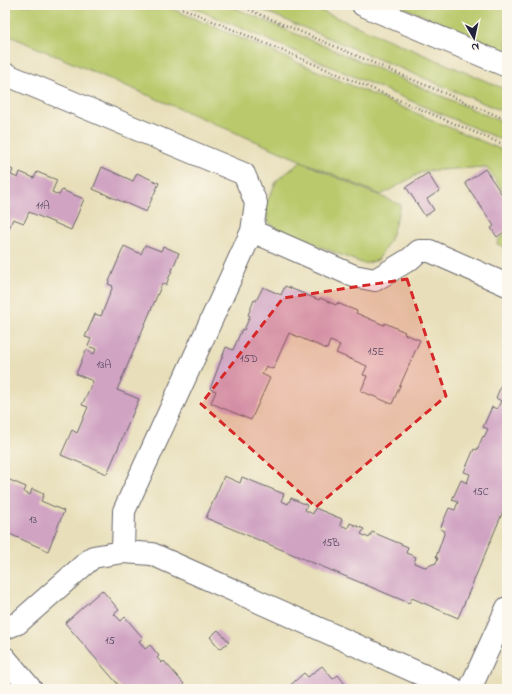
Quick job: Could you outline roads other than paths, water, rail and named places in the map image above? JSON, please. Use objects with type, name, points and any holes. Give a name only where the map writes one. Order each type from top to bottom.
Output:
[{"type":"street","points":[[363,5],[507,66]]},
{"type":"street","points":[[5,74],[244,174],[256,203],[252,231],[124,511],[124,552]]},
{"type":"street","points":[[252,231],[354,276],[375,280],[405,262],[419,251],[430,251],[507,285]]},
{"type":"street","points":[[5,628],[18,623],[93,556],[124,552],[152,554],[454,689]]},
{"type":"street","points":[[470,689],[507,608]]},
{"type":"street","points":[[5,658],[31,689]]}]
